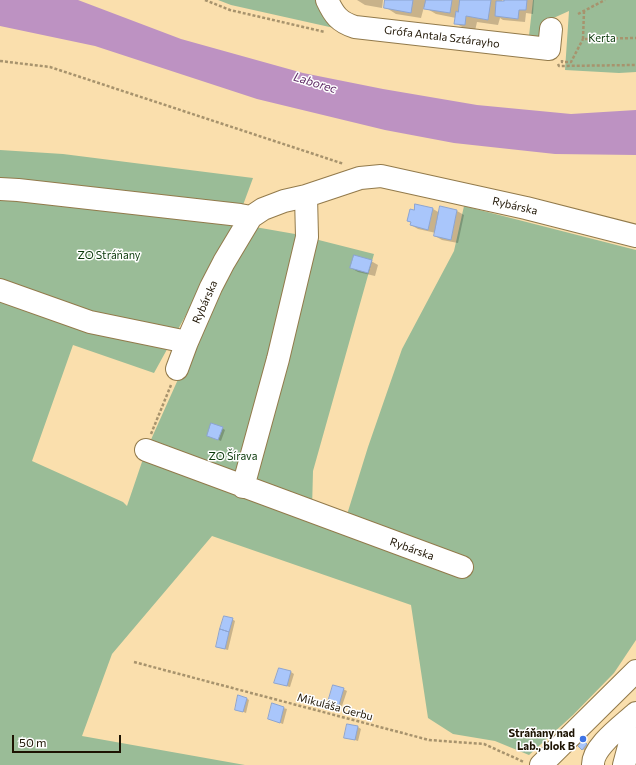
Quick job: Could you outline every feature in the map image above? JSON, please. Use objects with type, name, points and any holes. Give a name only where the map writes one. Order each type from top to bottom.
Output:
[{"type":"street","name":"Grófa Antala Sztárayho","points":[[327,0],[330,7],[340,20],[355,27],[550,39]]},
{"type":"street","name":"Rybárska","points":[[177,369],[187,342],[221,268],[251,218],[263,209],[360,178],[381,176],[526,208],[636,236]]},
{"type":"street","points":[[0,189],[224,213],[251,218]]},
{"type":"street","points":[[243,487],[278,358],[307,237],[306,196]]},
{"type":"street","points":[[0,290],[90,322],[187,342]]},
{"type":"street","name":"Rybárska","points":[[146,450],[462,567]]},
{"type":"street","points":[[535,764],[636,671]]},
{"type":"street","points":[[593,765],[594,756],[598,748],[636,713]]},
{"type":"street","points":[[624,765],[636,720]]},
{"type":"path","points":[[578,14],[605,0]]},
{"type":"path","points":[[550,39],[562,62],[572,62],[583,39],[584,11]]},
{"type":"path","points":[[583,39],[636,38]]},
{"type":"path","points":[[550,39],[559,66],[636,65]]},
{"type":"path","points":[[0,61],[50,68],[351,166]]},
{"type":"path","points":[[146,450],[145,448],[177,369]]},
{"type":"path","name":"Mikuláša Gerbu","points":[[134,662],[429,740],[484,744],[535,764]]},
{"type":"green space","points":[[218,0],[321,0],[334,28],[231,5]]},
{"type":"green space","name":"Kerta","points":[[533,0],[636,0],[636,72],[619,73],[565,70],[569,11],[549,20],[541,37],[529,36]]},
{"type":"green space","points":[[0,150],[63,154],[253,178],[236,224],[154,373],[73,345],[32,461],[123,502],[127,506],[145,453],[210,308],[255,227],[295,234],[374,254],[313,471],[312,509],[345,521],[368,447],[402,349],[454,251],[464,206],[636,250],[636,640],[614,673],[573,715],[529,755],[495,741],[453,734],[428,718],[411,605],[212,536],[112,654],[82,736],[245,765],[0,765]]},
{"type":"water","name":"Laborec","points":[[0,0],[78,0],[181,39],[303,73],[383,89],[477,105],[571,114],[636,110],[636,155],[555,154],[454,143],[385,130],[257,99],[95,46],[0,26]]},
{"type":"building","points":[[385,0],[413,0],[411,13],[384,8]]},
{"type":"building","points":[[426,0],[452,0],[450,13],[424,9]]},
{"type":"building","points":[[460,0],[491,0],[488,20],[466,16],[465,25],[454,24],[456,11],[458,12]]},
{"type":"building","points":[[527,0],[526,10],[519,10],[518,19],[495,16],[496,1]]},
{"type":"building","points":[[415,204],[433,208],[428,230],[410,225],[411,222],[407,221],[410,209],[414,210]]},
{"type":"building","points":[[440,206],[457,210],[451,240],[434,236]]},
{"type":"building","points":[[354,255],[372,260],[368,273],[350,268]]},
{"type":"building","points":[[211,423],[223,427],[218,440],[207,436]]},
{"type":"building","points":[[224,616],[233,618],[229,632],[220,629]]},
{"type":"building","points":[[220,629],[229,632],[225,649],[216,647]]},
{"type":"building","points":[[279,668],[291,671],[287,686],[274,683]]},
{"type":"building","points":[[333,685],[344,688],[339,705],[328,702]]},
{"type":"building","points":[[238,695],[247,698],[243,712],[235,710]]},
{"type":"building","points":[[272,703],[284,707],[280,723],[268,719]]},
{"type":"building","points":[[347,724],[358,726],[355,740],[344,738]]},
{"type":"building","points":[[583,740],[587,744],[582,750],[578,746]]},
{"type":"place","name":"Stráňany nad Lab., blok B","points":[[583,739]]},
{"type":"park label","name":"ZO Stráňany","points":[[109,255]]},
{"type":"park label","name":"ZO Šírava","points":[[233,456]]}]
